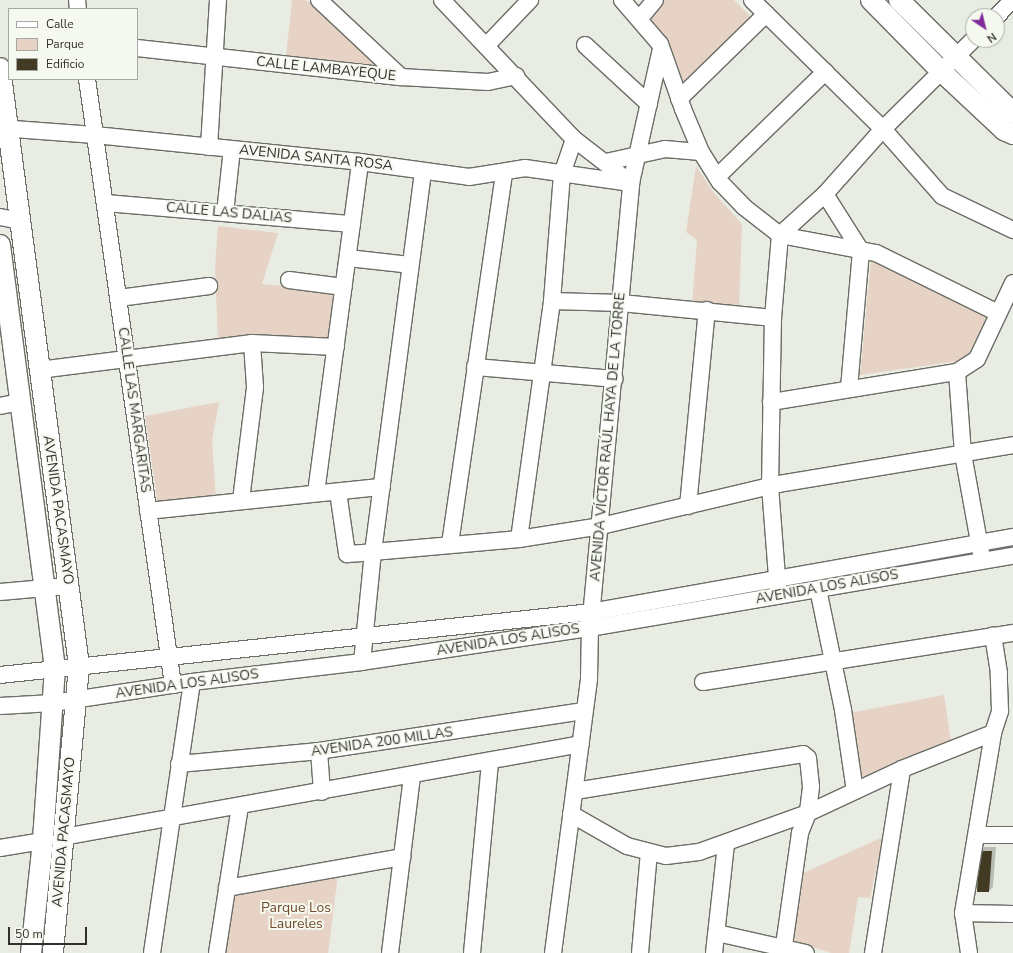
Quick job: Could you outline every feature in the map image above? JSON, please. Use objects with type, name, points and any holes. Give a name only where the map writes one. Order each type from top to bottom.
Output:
[{"type":"main road","points":[[871,0],[948,65],[1013,113]]},
{"type":"main road","points":[[899,0],[948,65],[1004,130],[1013,134]]},
{"type":"main road","name":"AVENIDA PACASMAYO","points":[[0,68],[4,128],[20,222],[79,666],[53,953]]},
{"type":"main road","name":"AVENIDA PACASMAYO","points":[[0,245],[6,333],[20,402],[55,668],[43,841],[31,953]]},
{"type":"street","points":[[209,147],[218,0]]},
{"type":"street","points":[[319,0],[401,77]]},
{"type":"street","points":[[442,0],[516,76],[574,139],[606,162],[631,183]]},
{"type":"street","points":[[486,46],[530,0]]},
{"type":"street","points":[[622,0],[655,35],[701,152],[717,177],[744,207],[780,235],[876,253],[998,313]]},
{"type":"street","points":[[640,18],[655,0]]},
{"type":"street","points":[[752,0],[883,129],[942,196],[1013,230]]},
{"type":"street","points":[[1004,8],[1012,0]]},
{"type":"street","points":[[679,99],[766,14]]},
{"type":"street","points":[[585,45],[649,104]]},
{"type":"street","name":"CALLE LAMBAYEQUE","points":[[138,48],[401,77],[488,82],[516,76]]},
{"type":"street","points":[[779,596],[770,487],[773,318],[780,235],[825,194],[883,129],[965,48]]},
{"type":"street","name":"AVENIDA VÍCTOR RAÚL HAYA DE LA TORRE","points":[[553,953],[589,678],[591,620],[601,526],[631,183],[661,49]]},
{"type":"street","points":[[717,177],[825,72]]},
{"type":"street","name":"CALLE LAS MARGARITAS","points":[[87,80],[174,685]]},
{"type":"street","name":"AVENIDA SANTA ROSA","points":[[4,128],[95,135],[360,162],[469,177],[504,173],[525,168],[631,183]]},
{"type":"street","points":[[519,539],[552,301],[562,174],[574,139]]},
{"type":"street","points":[[225,213],[232,149]]},
{"type":"street","points":[[606,162],[637,157],[665,149],[701,152]]},
{"type":"street","points":[[316,493],[360,162]]},
{"type":"street","points":[[362,662],[373,552],[423,171]]},
{"type":"street","points":[[450,544],[504,173]]},
{"type":"street","points":[[825,194],[861,251],[849,388]]},
{"type":"street","name":"CALLE LAS DALIAS","points":[[106,203],[352,224]]},
{"type":"street","points":[[0,217],[20,222]]},
{"type":"street","points":[[348,258],[410,266]]},
{"type":"street","points":[[1,267],[25,263]]},
{"type":"street","points":[[289,280],[344,287]]},
{"type":"street","points":[[771,402],[849,388],[957,372],[976,359],[1013,283]]},
{"type":"street","points":[[119,298],[209,286]]},
{"type":"street","points":[[552,301],[621,302],[773,318]]},
{"type":"street","points":[[688,506],[707,310]]},
{"type":"street","points":[[39,370],[252,343],[336,347]]},
{"type":"street","points":[[241,500],[254,387],[252,343]]},
{"type":"street","points":[[475,367],[614,379]]},
{"type":"street","points":[[957,372],[963,454],[982,561]]},
{"type":"street","points":[[0,406],[20,402]]},
{"type":"street","points":[[338,492],[348,554],[519,539],[601,526],[770,487],[1013,445]]},
{"type":"street","points":[[148,511],[241,500],[382,487]]},
{"type":"street","name":"AVENIDA LOS ALISOS","points":[[0,706],[53,703],[192,682],[362,662],[591,620],[777,579],[1013,537]]},
{"type":"street","name":"AVENIDA LOS ALISOS","points":[[0,675],[55,668],[170,658],[364,637],[591,620],[779,596],[1013,556]]},
{"type":"street","points":[[0,592],[45,590],[68,586]]},
{"type":"street","points":[[818,589],[834,659],[856,791]]},
{"type":"street","points":[[704,682],[834,659],[1013,633]]},
{"type":"street","points":[[969,953],[963,913],[993,733],[1000,711],[999,673],[993,635]]},
{"type":"street","points":[[152,953],[192,682]]},
{"type":"street","name":"AVENIDA 200 MILLAS","points":[[179,764],[319,751],[584,711]]},
{"type":"street","points":[[571,814],[627,846],[666,856],[699,852],[726,844],[808,812],[902,769],[993,733]]},
{"type":"street","points":[[63,838],[490,762],[581,744]]},
{"type":"street","points":[[319,751],[322,792]]},
{"type":"street","points":[[575,791],[803,754],[808,758],[811,787],[808,812],[800,833],[784,946]]},
{"type":"street","points":[[472,953],[490,762]]},
{"type":"street","points":[[874,953],[902,769]]},
{"type":"street","points":[[390,953],[412,776]]},
{"type":"street","points":[[217,953],[240,806]]},
{"type":"street","points":[[977,835],[1013,835]]},
{"type":"street","points":[[0,848],[43,841]]},
{"type":"street","points":[[714,953],[726,844]]},
{"type":"street","points":[[640,953],[649,852]]},
{"type":"street","points":[[227,888],[402,857]]},
{"type":"street","points":[[963,913],[1013,914]]},
{"type":"street","points":[[717,933],[784,946],[806,953]]},
{"type":"green space","points":[[292,0],[305,0],[316,6],[369,59],[384,70],[286,57]]},
{"type":"green space","points":[[665,0],[734,0],[753,19],[683,89],[667,40],[650,17]]},
{"type":"green space","points":[[696,166],[714,193],[742,224],[739,309],[692,305],[697,240],[686,232]]},
{"type":"green space","points":[[218,226],[278,233],[262,284],[340,291],[334,342],[218,341],[215,268]]},
{"type":"green space","points":[[871,260],[988,315],[975,349],[959,361],[860,375]]},
{"type":"green space","points":[[219,402],[212,441],[216,499],[158,506],[145,416]]},
{"type":"green space","points":[[944,695],[951,742],[860,783],[850,713]]},
{"type":"green space","points":[[883,837],[870,898],[858,897],[849,953],[831,953],[794,941],[801,874]]},
{"type":"green space","name":"Parque Los Laureles","points":[[338,874],[328,953],[221,953],[230,891]]},
{"type":"building","points":[[979,851],[992,851],[989,892],[977,892]]}]
